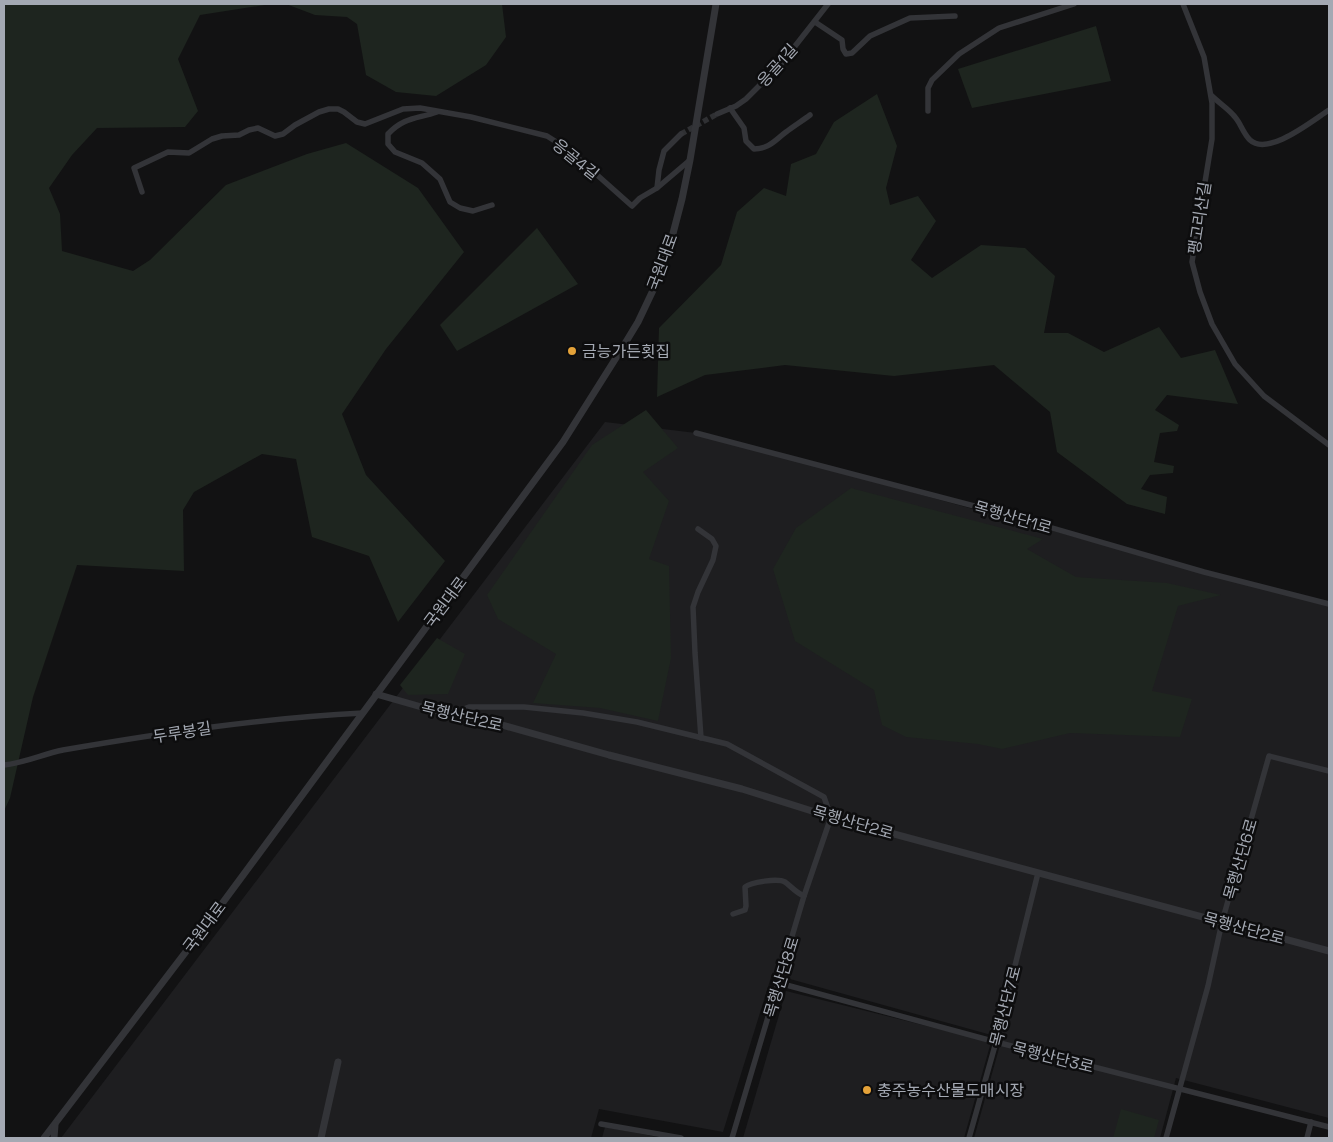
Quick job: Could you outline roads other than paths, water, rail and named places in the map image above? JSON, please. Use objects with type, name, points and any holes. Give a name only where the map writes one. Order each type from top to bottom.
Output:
[{"type":"street","name":"국원대로","points":[[44,1138],[210,920],[563,442],[638,322],[656,284],[672,241],[690,160],[716,4]]},
{"type":"street","name":"응골1길","points":[[717,114],[736,106],[746,99],[780,64],[828,4]]},
{"type":"street","points":[[928,111],[928,88],[932,80],[958,54],[999,28],[1074,4]]},
{"type":"street","name":"팽고리산길","points":[[1183,4],[1204,58],[1212,96],[1212,139],[1192,262],[1200,292],[1212,324],[1235,364],[1264,396],[1329,445]]},
{"type":"street","points":[[814,22],[842,40],[843,49],[846,54],[852,53],[870,36],[910,18],[955,16]]},
{"type":"street","points":[[1212,96],[1236,118],[1251,142],[1266,146],[1287,137],[1329,110]]},
{"type":"street","name":"응골4길","points":[[142,192],[134,168],[168,152],[189,153],[212,139],[222,136],[239,135],[258,128],[275,136],[283,134],[295,125],[319,112],[329,109],[344,112],[357,122],[365,124],[403,109],[420,108],[471,117],[547,136],[569,150],[632,206],[690,160]]},
{"type":"street","points":[[730,108],[744,128],[746,141],[754,149],[761,149],[770,145],[810,115]]},
{"type":"street","name":"응골4길","points":[[439,111],[424,117],[404,120],[388,134],[388,144],[395,152],[422,163],[440,179],[450,202],[455,205],[473,211],[492,205]]},
{"type":"street","points":[[657,188],[664,151],[682,134]]},
{"type":"street","name":"목행산단1로","points":[[696,432],[997,512],[1204,572],[1329,604]]},
{"type":"street","points":[[698,529],[712,540],[716,546],[713,560],[698,592],[693,608],[700,738]]},
{"type":"street","name":"목행산단2로","points":[[376,694],[451,714],[502,725],[608,755],[742,789],[831,817],[1329,952]]},
{"type":"street","points":[[451,714],[469,707],[524,708],[583,713],[637,722],[727,744],[824,797],[831,817]]},
{"type":"street","name":"두루봉길","points":[[4,765],[17,764],[60,751],[260,720],[363,712]]},
{"type":"street","name":"목행산단6로","points":[[1166,1138],[1208,986],[1222,922],[1269,756],[1329,771]]},
{"type":"street","name":"목행산단8로","points":[[732,1138],[804,896],[831,817]]},
{"type":"street","name":"목행산단7로","points":[[969,1138],[996,1042],[1038,873]]},
{"type":"street","points":[[733,914],[745,910],[745,887],[749,884],[780,880],[786,882],[795,892],[804,896]]},
{"type":"street","name":"목행산단3로","points":[[779,983],[996,1042],[1329,1127]]},
{"type":"street","points":[[321,1138],[338,1062]]},
{"type":"street","points":[[1307,1138],[1311,1122]]},
{"type":"street","points":[[54,1138],[55,1124]]},
{"type":"street","points":[[602,1124],[681,1138]]},
{"type":"tunnel","points":[[681,134],[717,114]]},
{"type":"place","name":"금능가든횟집","points":[[572,351]]},
{"type":"place","name":"충주농수산물도매시장","points":[[867,1090]]}]
